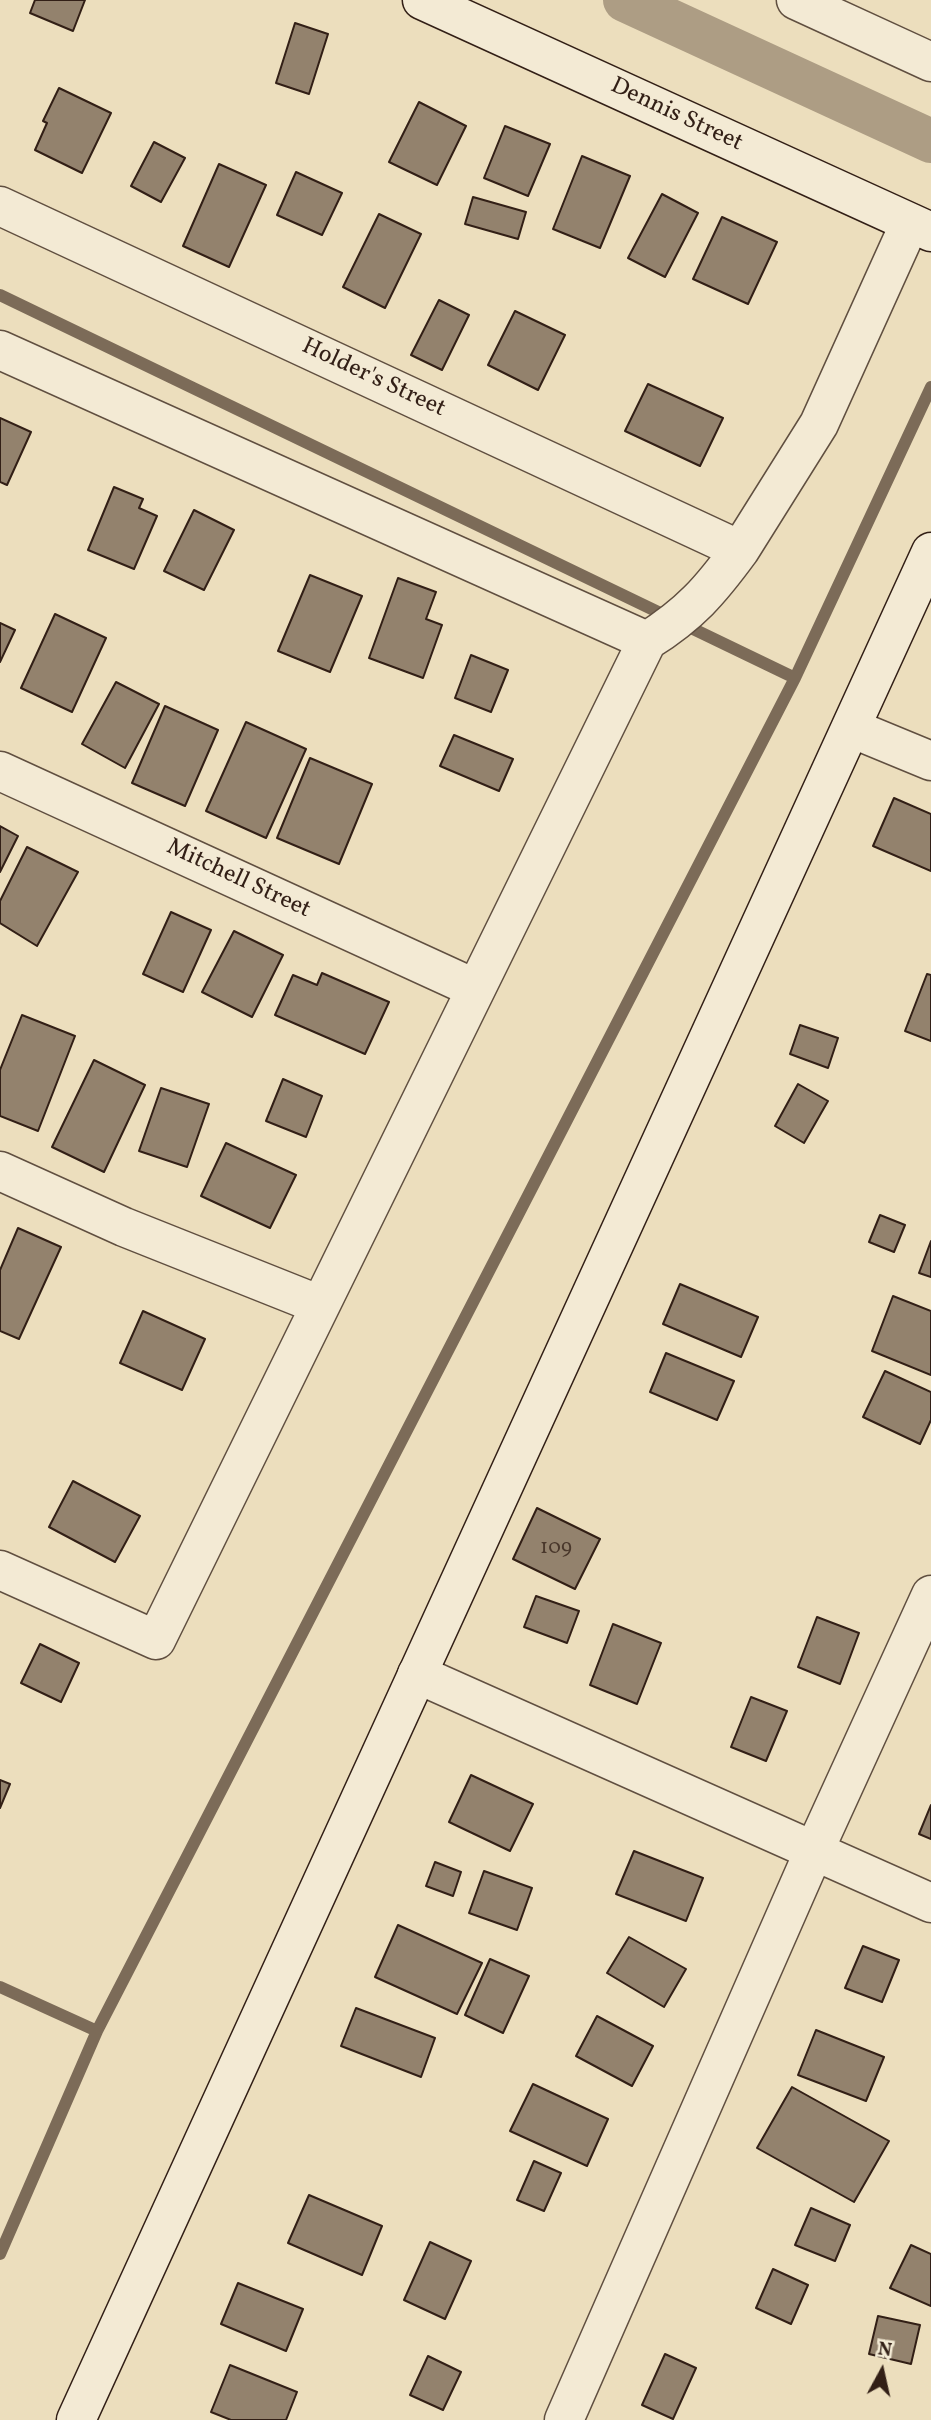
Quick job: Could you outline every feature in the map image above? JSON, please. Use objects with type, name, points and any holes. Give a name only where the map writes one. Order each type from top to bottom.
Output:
[{"type":"street","name":"Dennis Street","points":[[422,0],[920,228]]},
{"type":"street","points":[[796,0],[931,62]]},
{"type":"street","name":"Holder's Street","points":[[0,206],[743,548]]},
{"type":"street","points":[[0,1570],[156,1640],[647,641],[681,620],[709,592],[743,548],[819,424],[920,228]]},
{"type":"street","points":[[0,350],[647,641]]},
{"type":"street","points":[[76,2420],[931,552]]},
{"type":"street","points":[[850,728],[931,761]]},
{"type":"street","name":"Mitchell Street","points":[[0,771],[475,989]]},
{"type":"street","points":[[0,1171],[124,1227],[320,1305]]},
{"type":"street","points":[[564,2420],[814,1851],[931,1595]]},
{"type":"street","points":[[417,1674],[931,1903]]},
{"type":"building","points":[[35,0],[85,0],[73,31],[30,13]]},
{"type":"building","points":[[295,23],[328,34],[309,94],[276,83]]},
{"type":"building","points":[[59,88],[111,113],[82,173],[35,150],[47,123],[43,121]]},
{"type":"building","points":[[419,102],[466,126],[437,185],[389,162]]},
{"type":"building","points":[[505,126],[550,144],[528,196],[484,178]]},
{"type":"building","points":[[154,142],[185,158],[161,202],[131,186]]},
{"type":"building","points":[[582,156],[630,176],[600,248],[553,229]]},
{"type":"building","points":[[219,164],[266,185],[229,267],[183,246]]},
{"type":"building","points":[[296,172],[342,193],[322,235],[277,215]]},
{"type":"building","points":[[662,194],[698,213],[665,277],[628,258]]},
{"type":"building","points":[[473,197],[526,212],[518,239],[465,224]]},
{"type":"building","points":[[379,214],[421,234],[385,308],[343,287]]},
{"type":"building","points":[[722,217],[777,242],[748,304],[693,279]]},
{"type":"building","points":[[439,300],[469,315],[442,370],[411,355]]},
{"type":"building","points":[[515,311],[565,335],[538,390],[488,365]]},
{"type":"building","points":[[648,384],[723,418],[700,466],[625,431]]},
{"type":"building","points":[[0,418],[31,432],[7,485],[0,482]]},
{"type":"building","points":[[114,487],[143,499],[139,508],[157,516],[134,569],[88,550]]},
{"type":"building","points":[[194,510],[234,530],[204,590],[164,571]]},
{"type":"building","points":[[310,575],[362,596],[330,672],[278,651]]},
{"type":"building","points":[[398,578],[436,592],[426,619],[442,625],[423,678],[369,658]]},
{"type":"building","points":[[55,614],[106,638],[72,712],[21,688]]},
{"type":"building","points":[[0,623],[15,630],[0,662]]},
{"type":"building","points":[[471,655],[508,670],[491,712],[455,698]]},
{"type":"building","points":[[116,682],[159,704],[125,768],[82,744]]},
{"type":"building","points":[[165,706],[218,730],[185,806],[132,783]]},
{"type":"building","points":[[246,722],[306,749],[266,838],[206,811]]},
{"type":"building","points":[[454,735],[513,759],[499,791],[440,766]]},
{"type":"building","points":[[310,758],[372,784],[339,864],[277,838]]},
{"type":"building","points":[[894,798],[931,814],[931,871],[873,846]]},
{"type":"building","points":[[0,826],[18,836],[0,872]]},
{"type":"building","points":[[27,847],[78,872],[37,946],[0,923],[0,901]]},
{"type":"building","points":[[171,912],[211,930],[183,992],[143,974]]},
{"type":"building","points":[[234,931],[283,955],[252,1017],[202,992]]},
{"type":"building","points":[[322,973],[389,1002],[365,1054],[275,1015],[293,975],[317,985]]},
{"type":"building","points":[[927,974],[931,975],[931,1041],[905,1031]]},
{"type":"building","points":[[22,1015],[75,1036],[38,1131],[0,1116],[0,1070]]},
{"type":"building","points":[[800,1025],[838,1038],[828,1068],[790,1054]]},
{"type":"building","points":[[94,1060],[145,1085],[104,1172],[52,1147]]},
{"type":"building","points":[[283,1079],[322,1096],[306,1137],[266,1121]]},
{"type":"building","points":[[798,1084],[828,1101],[804,1143],[775,1126]]},
{"type":"building","points":[[161,1088],[209,1104],[187,1167],[139,1151]]},
{"type":"building","points":[[226,1143],[296,1175],[270,1228],[201,1196]]},
{"type":"building","points":[[880,1215],[905,1225],[894,1252],[869,1242]]},
{"type":"building","points":[[18,1228],[61,1247],[19,1339],[0,1331],[0,1270]]},
{"type":"building","points":[[931,1241],[931,1277],[919,1273]]},
{"type":"building","points":[[680,1284],[758,1317],[741,1357],[663,1324]]},
{"type":"building","points":[[893,1296],[931,1311],[931,1375],[872,1351]]},
{"type":"building","points":[[143,1311],[205,1339],[182,1390],[120,1363]]},
{"type":"building","points":[[666,1353],[734,1381],[717,1420],[650,1392]]},
{"type":"building","points":[[885,1371],[931,1392],[931,1420],[920,1444],[863,1417]]},
{"type":"building","points":[[73,1481],[140,1516],[115,1562],[49,1527]]},
{"type":"building","points":[[537,1508],[600,1539],[575,1589],[513,1559]]},
{"type":"building","points":[[536,1596],[579,1611],[567,1643],[524,1627]]},
{"type":"building","points":[[817,1617],[859,1633],[840,1684],[798,1667]]},
{"type":"building","points":[[613,1624],[661,1643],[637,1704],[590,1685]]},
{"type":"building","points":[[40,1644],[79,1663],[61,1702],[21,1683]]},
{"type":"building","points":[[751,1697],[787,1711],[766,1761],[731,1747]]},
{"type":"building","points":[[471,1775],[533,1804],[510,1851],[449,1822]]},
{"type":"building","points":[[0,1780],[10,1784],[0,1808]]},
{"type":"building","points":[[931,1805],[931,1839],[919,1834]]},
{"type":"building","points":[[634,1851],[703,1878],[686,1921],[616,1894]]},
{"type":"building","points":[[435,1862],[461,1872],[453,1896],[426,1886]]},
{"type":"building","points":[[484,1871],[532,1888],[517,1930],[469,1913]]},
{"type":"building","points":[[398,1925],[482,1963],[457,2014],[375,1977]]},
{"type":"building","points":[[629,1937],[686,1969],[664,2007],[607,1973]]},
{"type":"building","points":[[863,1946],[899,1960],[882,2002],[845,1988]]},
{"type":"building","points":[[490,1959],[529,1976],[503,2033],[465,2015]]},
{"type":"building","points":[[356,2008],[435,2038],[421,2077],[341,2046]]},
{"type":"building","points":[[597,2016],[653,2046],[632,2086],[576,2056]]},
{"type":"building","points":[[816,2030],[884,2057],[866,2101],[798,2075]]},
{"type":"building","points":[[533,2084],[608,2119],[587,2166],[510,2131]]},
{"type":"building","points":[[792,2087],[889,2141],[854,2202],[757,2148]]},
{"type":"building","points":[[534,2161],[561,2173],[544,2211],[517,2200]]},
{"type":"building","points":[[309,2195],[382,2226],[362,2275],[288,2243]]},
{"type":"building","points":[[811,2208],[850,2225],[835,2261],[795,2245]]},
{"type":"building","points":[[430,2242],[471,2261],[445,2319],[404,2300]]},
{"type":"building","points":[[911,2245],[931,2254],[931,2306],[890,2288]]},
{"type":"building","points":[[773,2269],[808,2285],[791,2324],[756,2308]]},
{"type":"building","points":[[238,2283],[303,2309],[286,2351],[221,2324]]},
{"type":"building","points":[[878,2316],[920,2325],[911,2364],[869,2354]]},
{"type":"building","points":[[665,2354],[696,2368],[673,2419],[642,2405]]},
{"type":"building","points":[[428,2356],[461,2372],[443,2410],[410,2395]]},
{"type":"building","points":[[230,2365],[297,2392],[286,2420],[231,2420],[211,2412]]},
{"type":"waterway","points":[[625,0],[931,141]]},
{"type":"waterway","points":[[0,295],[795,678]]},
{"type":"waterway","points":[[0,2254],[97,2031],[795,678],[931,387]]},
{"type":"waterway","points":[[0,1987],[97,2031]]}]
